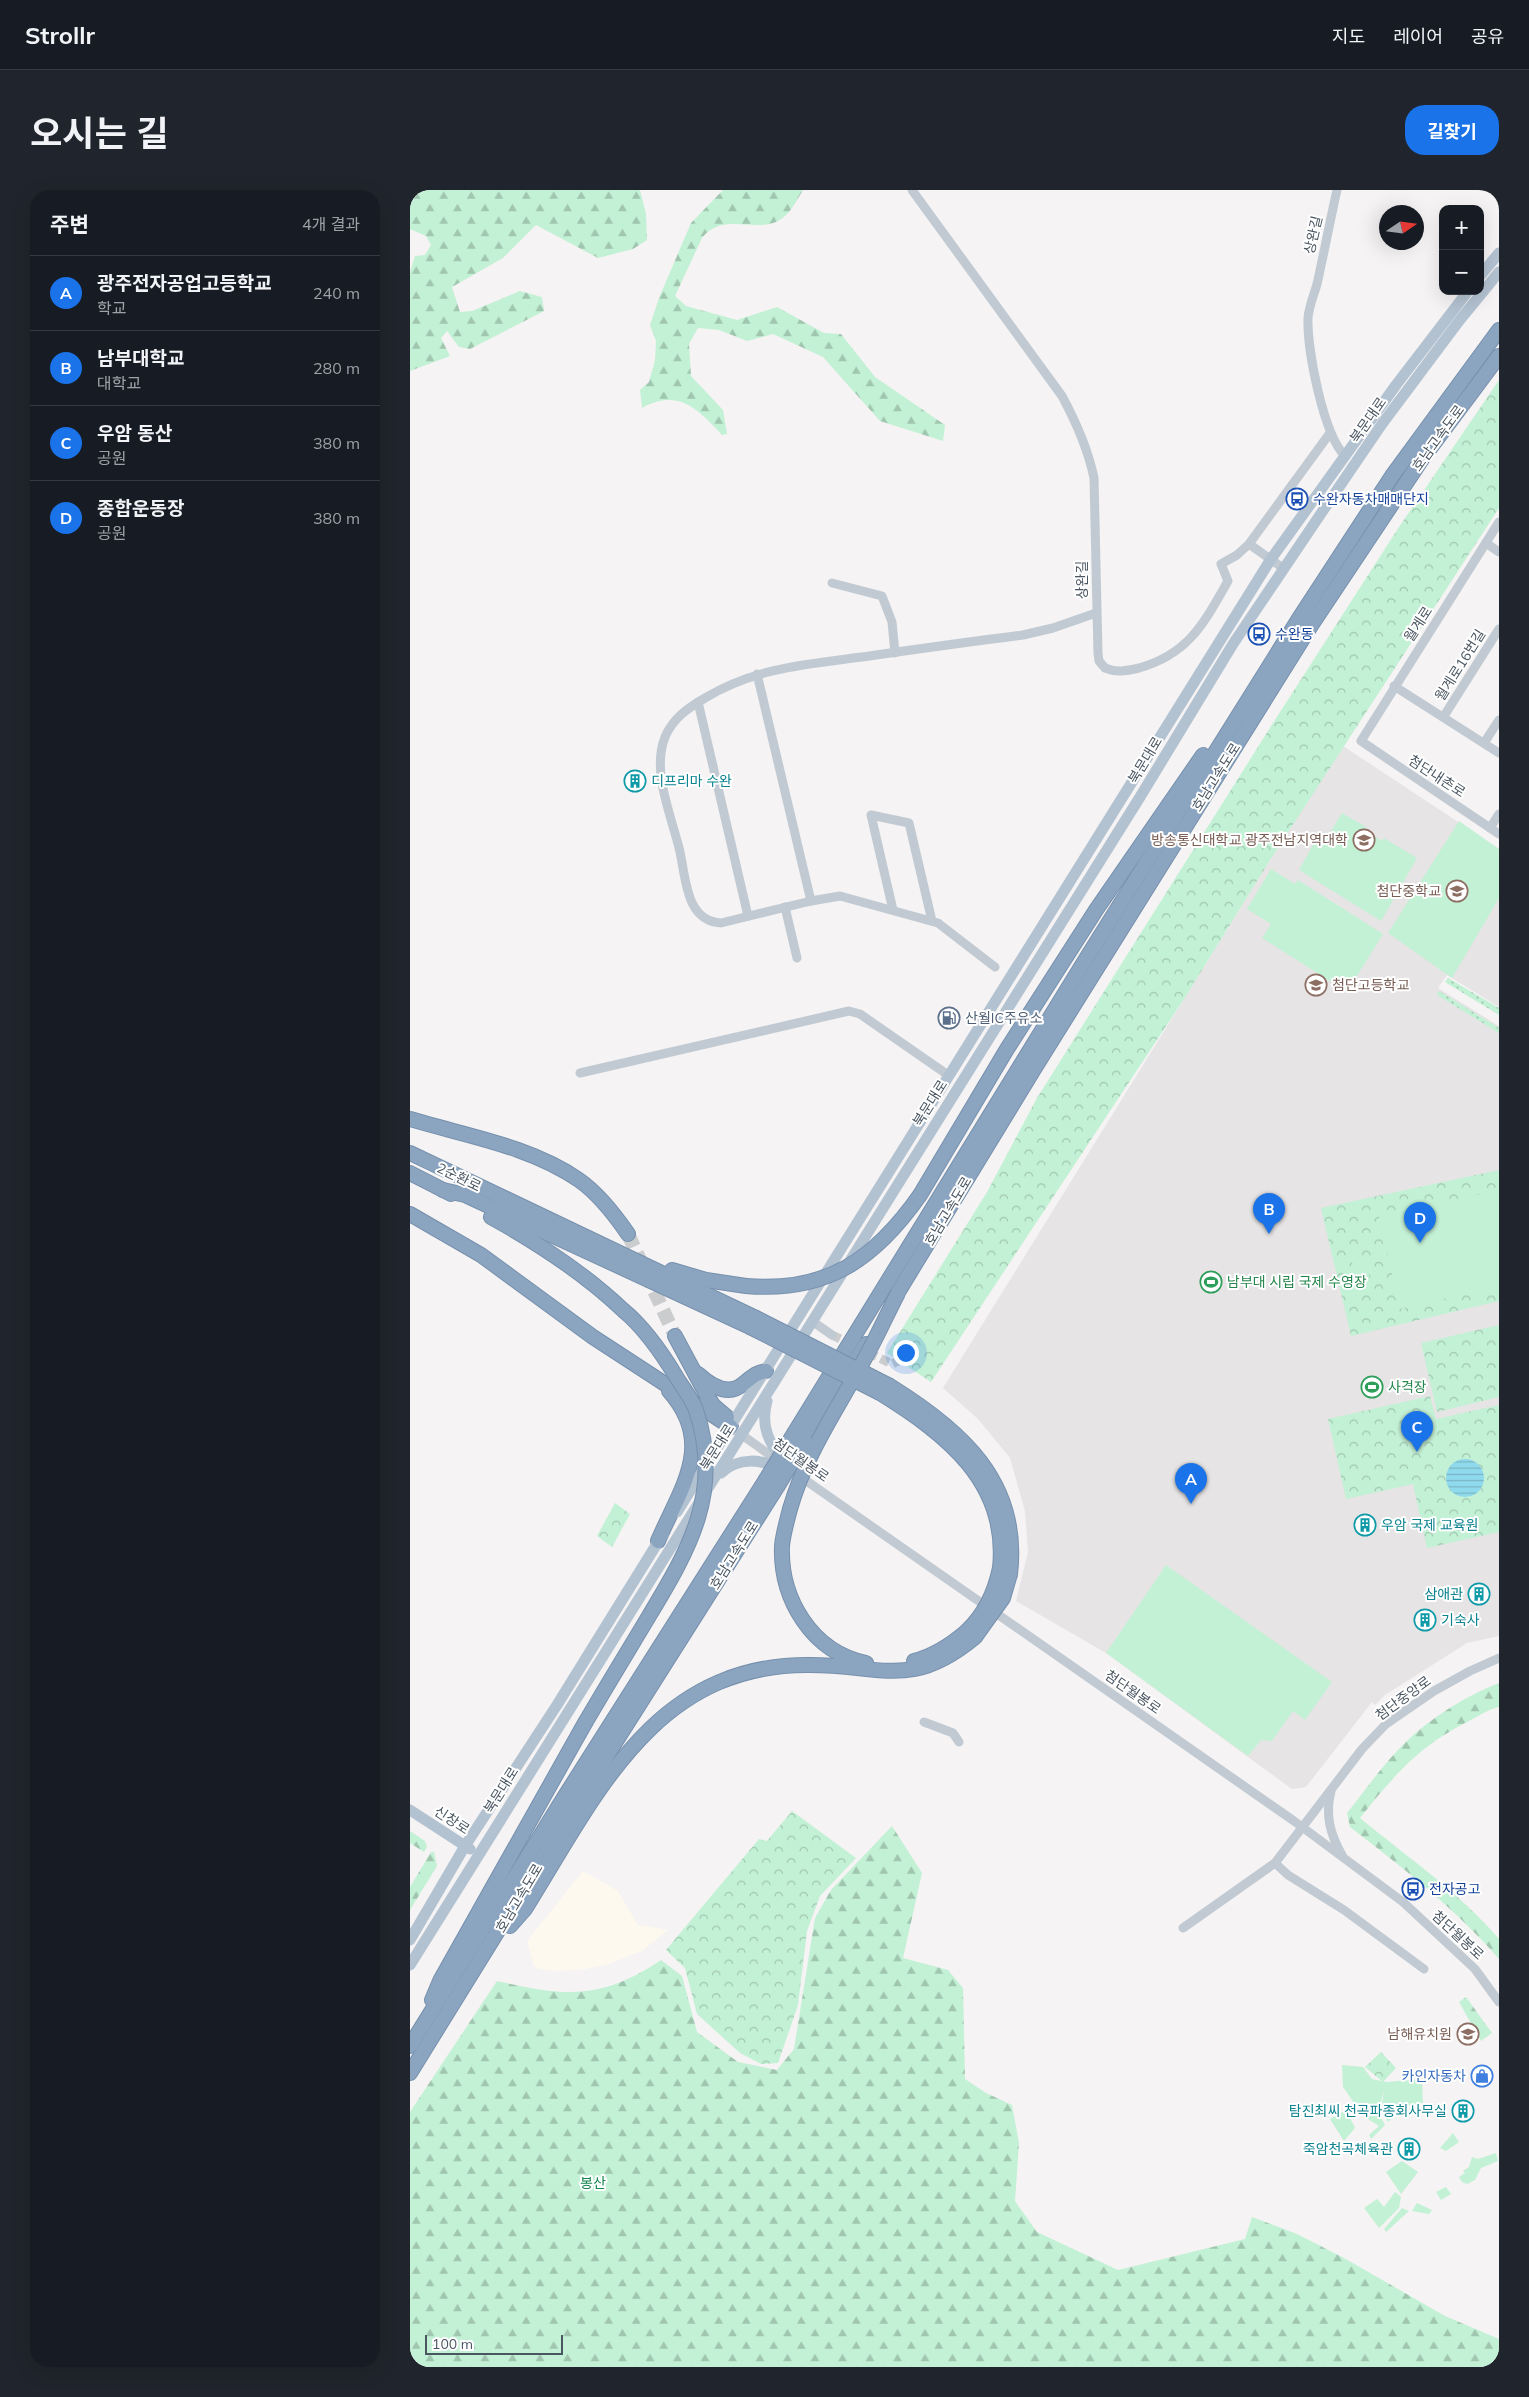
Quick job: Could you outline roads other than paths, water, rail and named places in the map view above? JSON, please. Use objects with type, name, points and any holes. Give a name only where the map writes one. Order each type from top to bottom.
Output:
[{"type":"highway","name":"호남고속도로","points":[[410,2073],[485,1954],[771,1484],[1091,951],[1300,617],[1392,476],[1499,330]]},
{"type":"highway","name":"호남고속도로","points":[[800,1436],[898,1293],[1029,1077],[1312,624],[1422,459],[1499,356]]},
{"type":"highway","points":[[508,1200],[686,1275],[746,1286],[783,1287],[817,1280],[837,1272],[875,1249],[896,1227],[920,1195],[1006,1049],[1096,910],[1201,758],[1258,670],[1300,617]]},
{"type":"highway","points":[[410,1119],[523,1152],[562,1170],[581,1181],[628,1234]]},
{"type":"highway","name":"2순환로","points":[[410,1153],[508,1200]]},
{"type":"highway","name":"2순환로","points":[[410,1173],[443,1190]]},
{"type":"highway","points":[[443,1190],[466,1195],[752,1322]]},
{"type":"highway","points":[[413,2042],[440,1981],[584,1722],[675,1574],[691,1542],[702,1508],[704,1445],[695,1408],[660,1351],[634,1320],[590,1281],[542,1247],[443,1190]]},
{"type":"highway","points":[[485,1954],[525,1909],[624,1756],[653,1724],[678,1704],[732,1677],[782,1666],[823,1665],[884,1672],[922,1668],[955,1653],[971,1634],[990,1600],[998,1579],[1001,1559],[1000,1537],[994,1510],[976,1472],[943,1436],[915,1415],[873,1389],[752,1322],[508,1200]]},
{"type":"highway","points":[[410,1214],[481,1255],[593,1337],[736,1431]]},
{"type":"highway","points":[[898,1293],[866,1357],[814,1446],[799,1479],[782,1545],[785,1585],[802,1620],[815,1636],[830,1648],[847,1657],[863,1662],[879,1665],[905,1664],[971,1634]]},
{"type":"highway","points":[[675,1336],[713,1405],[727,1416],[736,1431]]},
{"type":"highway","points":[[693,1369],[708,1383],[731,1390],[742,1386],[754,1373],[766,1371]]},
{"type":"highway","points":[[651,1376],[670,1392],[678,1403],[691,1428],[694,1442],[689,1473],[658,1542]]},
{"type":"highway","name":"호남고속도로","points":[[413,2042],[591,1755],[771,1484]]},
{"type":"main road","points":[[1484,271],[1499,253]]},
{"type":"main road","name":"북문대로","points":[[410,1940],[465,1846],[557,1704],[658,1542],[736,1431],[773,1384],[1140,797],[1232,644],[1382,424],[1459,321],[1499,272]]},
{"type":"main road","name":"북문대로","points":[[410,1965],[710,1486],[766,1371],[948,1075],[1271,559],[1396,385],[1465,295]]},
{"type":"main road","points":[[773,1384],[764,1414],[765,1430],[773,1447],[794,1472]]},
{"type":"main road","points":[[710,1486],[726,1469],[745,1460],[765,1462],[794,1472]]},
{"type":"main road","name":"신창로","points":[[410,1810],[478,1854]]},
{"type":"street","name":"상완길","points":[[912,190],[1062,396],[1078,426],[1091,461],[1096,501],[1098,653],[1100,661],[1105,668],[1124,672],[1146,666],[1174,654],[1195,634],[1228,582],[1221,564],[1237,555],[1249,544],[1330,433]]},
{"type":"street","name":"상완길","points":[[1337,190],[1308,318],[1317,380],[1330,433],[1338,449],[1345,456]]},
{"type":"street","name":"월계로","points":[[1361,741],[1499,522]]},
{"type":"street","points":[[1486,543],[1499,552]]},
{"type":"street","points":[[1249,544],[1284,568]]},
{"type":"street","points":[[832,583],[882,596],[892,622],[895,652]]},
{"type":"street","points":[[995,966],[932,921],[840,896],[785,907],[721,924],[710,923],[693,908],[663,783],[661,765],[665,738],[671,724],[680,714],[732,684],[757,674],[811,663],[1023,635],[1053,628],[1096,613]]},
{"type":"street","name":"월계로16번길","points":[[1444,716],[1499,629]]},
{"type":"street","points":[[757,674],[811,901]]},
{"type":"street","points":[[1394,686],[1444,716],[1499,753]]},
{"type":"street","points":[[698,702],[748,916]]},
{"type":"street","points":[[1484,743],[1499,720]]},
{"type":"street","name":"첨단내촌로","points":[[1361,741],[1499,834]]},
{"type":"street","points":[[1490,828],[1499,814]]},
{"type":"street","points":[[893,910],[871,815],[909,823],[932,921]]},
{"type":"street","points":[[785,907],[797,958]]},
{"type":"street","name":"북문대로","points":[[580,1073],[849,1011],[860,1014],[948,1075]]},
{"type":"street","points":[[812,1321],[832,1335]]},
{"type":"street","name":"첨단월봉로","points":[[736,1431],[1301,1827],[1403,1902],[1475,1969],[1499,2002]]},
{"type":"street","name":"첨단중앙로","points":[[1183,1928],[1275,1863],[1362,1749],[1386,1724],[1434,1691],[1470,1671],[1499,1658]]},
{"type":"street","points":[[924,1722],[953,1733],[959,1742]]},
{"type":"street","points":[[1332,1788],[1328,1802],[1328,1821],[1337,1846],[1345,1859]]},
{"type":"street","points":[[1275,1863],[1288,1875],[1344,1910],[1424,1969]]},
{"type":"water","points":[[1465,1459],[1472,1460],[1478,1465],[1483,1471],[1483,1485],[1478,1491],[1472,1496],[1465,1497],[1458,1496],[1452,1491],[1447,1485],[1446,1478],[1447,1471],[1452,1465],[1458,1460]]},
{"type":"tunnel","points":[[628,1234],[675,1336]]},
{"type":"tunnel","points":[[832,1335],[892,1364],[911,1355]]},
{"type":"place","name":"수완자동차매매단지","points":[[1297,499]]},
{"type":"place","name":"수완동","points":[[1259,634]]},
{"type":"place","name":"디프리마 수완","points":[[635,781]]},
{"type":"place","name":"방송통신대학교 광주전남지역대학","points":[[1364,840]]},
{"type":"place","name":"첨단중학교","points":[[1457,891]]},
{"type":"place","name":"첨단고등학교","points":[[1316,985]]},
{"type":"place","name":"산월IC주유소","points":[[949,1018]]},
{"type":"place","name":"남부대학교","points":[[1269,1234]]},
{"type":"place","name":"종합운동장","points":[[1420,1243]]},
{"type":"place","name":"남부대 시립 국제 수영장","points":[[1211,1282]]},
{"type":"place","name":"사격장","points":[[1372,1387]]},
{"type":"place","name":"우암 동산","points":[[1417,1452]]},
{"type":"place","name":"광주전자공업고등학교","points":[[1191,1504]]},
{"type":"place","name":"우암 국제 교육원","points":[[1365,1525]]},
{"type":"place","name":"삼애관","points":[[1479,1594]]},
{"type":"place","name":"기숙사","points":[[1425,1620]]},
{"type":"place","name":"전자공고","points":[[1413,1889]]},
{"type":"place","name":"남해유치원","points":[[1468,2034]]},
{"type":"place","name":"카인자동차","points":[[1482,2076]]},
{"type":"place","name":"탐진최씨 천곡파종회사무실","points":[[1463,2111]]},
{"type":"place","name":"죽암천곡체육관","points":[[1409,2149]]},
{"type":"park label","name":"봉산","points":[[593,2183]]}]
